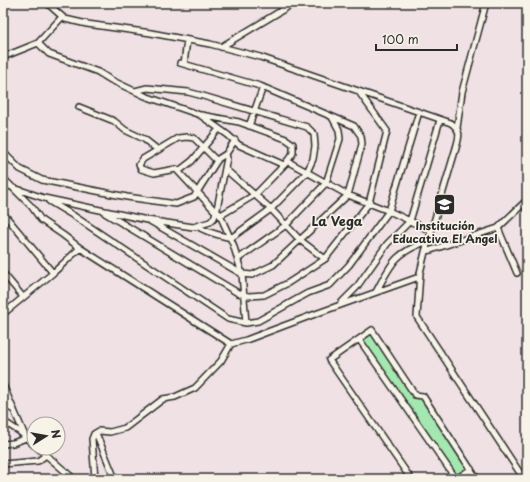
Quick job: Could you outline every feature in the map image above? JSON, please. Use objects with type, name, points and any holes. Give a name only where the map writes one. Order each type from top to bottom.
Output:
[{"type":"street","points":[[47,3],[65,19],[187,40],[260,57],[451,123],[457,128]]},
{"type":"street","points":[[221,47],[294,3]]},
{"type":"street","points":[[486,3],[462,92],[457,128],[459,135],[456,148],[428,241],[419,277],[417,317],[524,479]]},
{"type":"street","points":[[3,57],[38,43],[62,17]]},
{"type":"street","points":[[147,220],[242,274],[252,275],[273,266],[348,195],[362,144],[360,136],[354,126],[263,87],[182,63],[187,40]]},
{"type":"street","points":[[38,43],[49,54],[98,72],[111,80],[172,106],[186,109],[200,115],[238,122],[286,139],[293,144],[293,152],[286,163],[254,195],[218,212]]},
{"type":"street","points":[[248,126],[263,87]]},
{"type":"street","points":[[135,91],[148,88],[188,92],[307,127],[314,134],[316,146],[307,172],[271,209],[231,238],[214,234],[197,226]]},
{"type":"street","points":[[101,210],[238,293],[248,296],[264,295],[288,283],[325,259],[369,203],[387,131],[359,92]]},
{"type":"street","points":[[79,106],[114,122],[125,130],[144,139],[158,150]]},
{"type":"street","points":[[44,198],[74,216],[228,319],[246,323],[258,321],[308,293],[330,285],[349,265],[389,212],[419,112]]},
{"type":"street","points":[[200,115],[235,140],[239,145],[307,172],[348,195],[431,231]]},
{"type":"street","points":[[238,259],[286,225],[326,183],[340,139],[339,130],[332,117]]},
{"type":"street","points":[[339,305],[356,288],[387,244],[410,222],[440,120]]},
{"type":"street","points":[[179,171],[192,161],[219,129]]},
{"type":"street","points":[[217,161],[194,138],[186,137],[178,138],[158,150],[139,165],[141,169],[150,173],[176,169],[218,212],[231,238],[242,274],[246,323]]},
{"type":"street","points":[[3,152],[20,169],[42,180],[72,187],[176,204],[194,197],[217,161],[226,154],[235,140]]},
{"type":"street","points":[[11,187],[44,198],[147,220],[193,227],[210,222],[218,212],[227,158],[226,154]]},
{"type":"street","points":[[225,169],[271,209],[300,240],[325,259]]},
{"type":"street","points":[[3,178],[32,207],[41,220],[80,248],[231,344]]},
{"type":"street","points":[[425,252],[498,228],[527,200]]},
{"type":"street","points":[[3,213],[53,273]]},
{"type":"street","points":[[498,228],[516,274]]},
{"type":"street","points":[[376,292],[390,266],[400,254],[428,241]]},
{"type":"street","points":[[4,310],[53,273],[80,248]]},
{"type":"street","points":[[3,273],[23,297]]},
{"type":"street","points":[[95,479],[92,439],[94,434],[99,431],[110,432],[125,428],[163,399],[175,397],[195,388],[221,360],[231,344],[246,340],[419,277]]},
{"type":"street","points":[[411,479],[329,360],[372,330],[416,395],[423,396],[477,479]]},
{"type":"street","points":[[359,339],[456,479],[471,469]]},
{"type":"street","points":[[3,385],[26,438]]},
{"type":"street","points":[[3,404],[14,410]]},
{"type":"street","points":[[3,421],[26,438]]},
{"type":"street","points":[[96,433],[115,479]]},
{"type":"street","points":[[3,444],[13,443],[26,438]]},
{"type":"street","points":[[3,464],[38,461],[45,456]]},
{"type":"street","points":[[47,456],[74,479]]},
{"type":"green space","points":[[371,334],[414,397],[421,398],[468,469],[456,476],[362,340]]},
{"type":"place","name":"Institución Educativa El Angel","points":[[445,205]]},
{"type":"district","name":"La Vega","points":[[337,220]]}]
